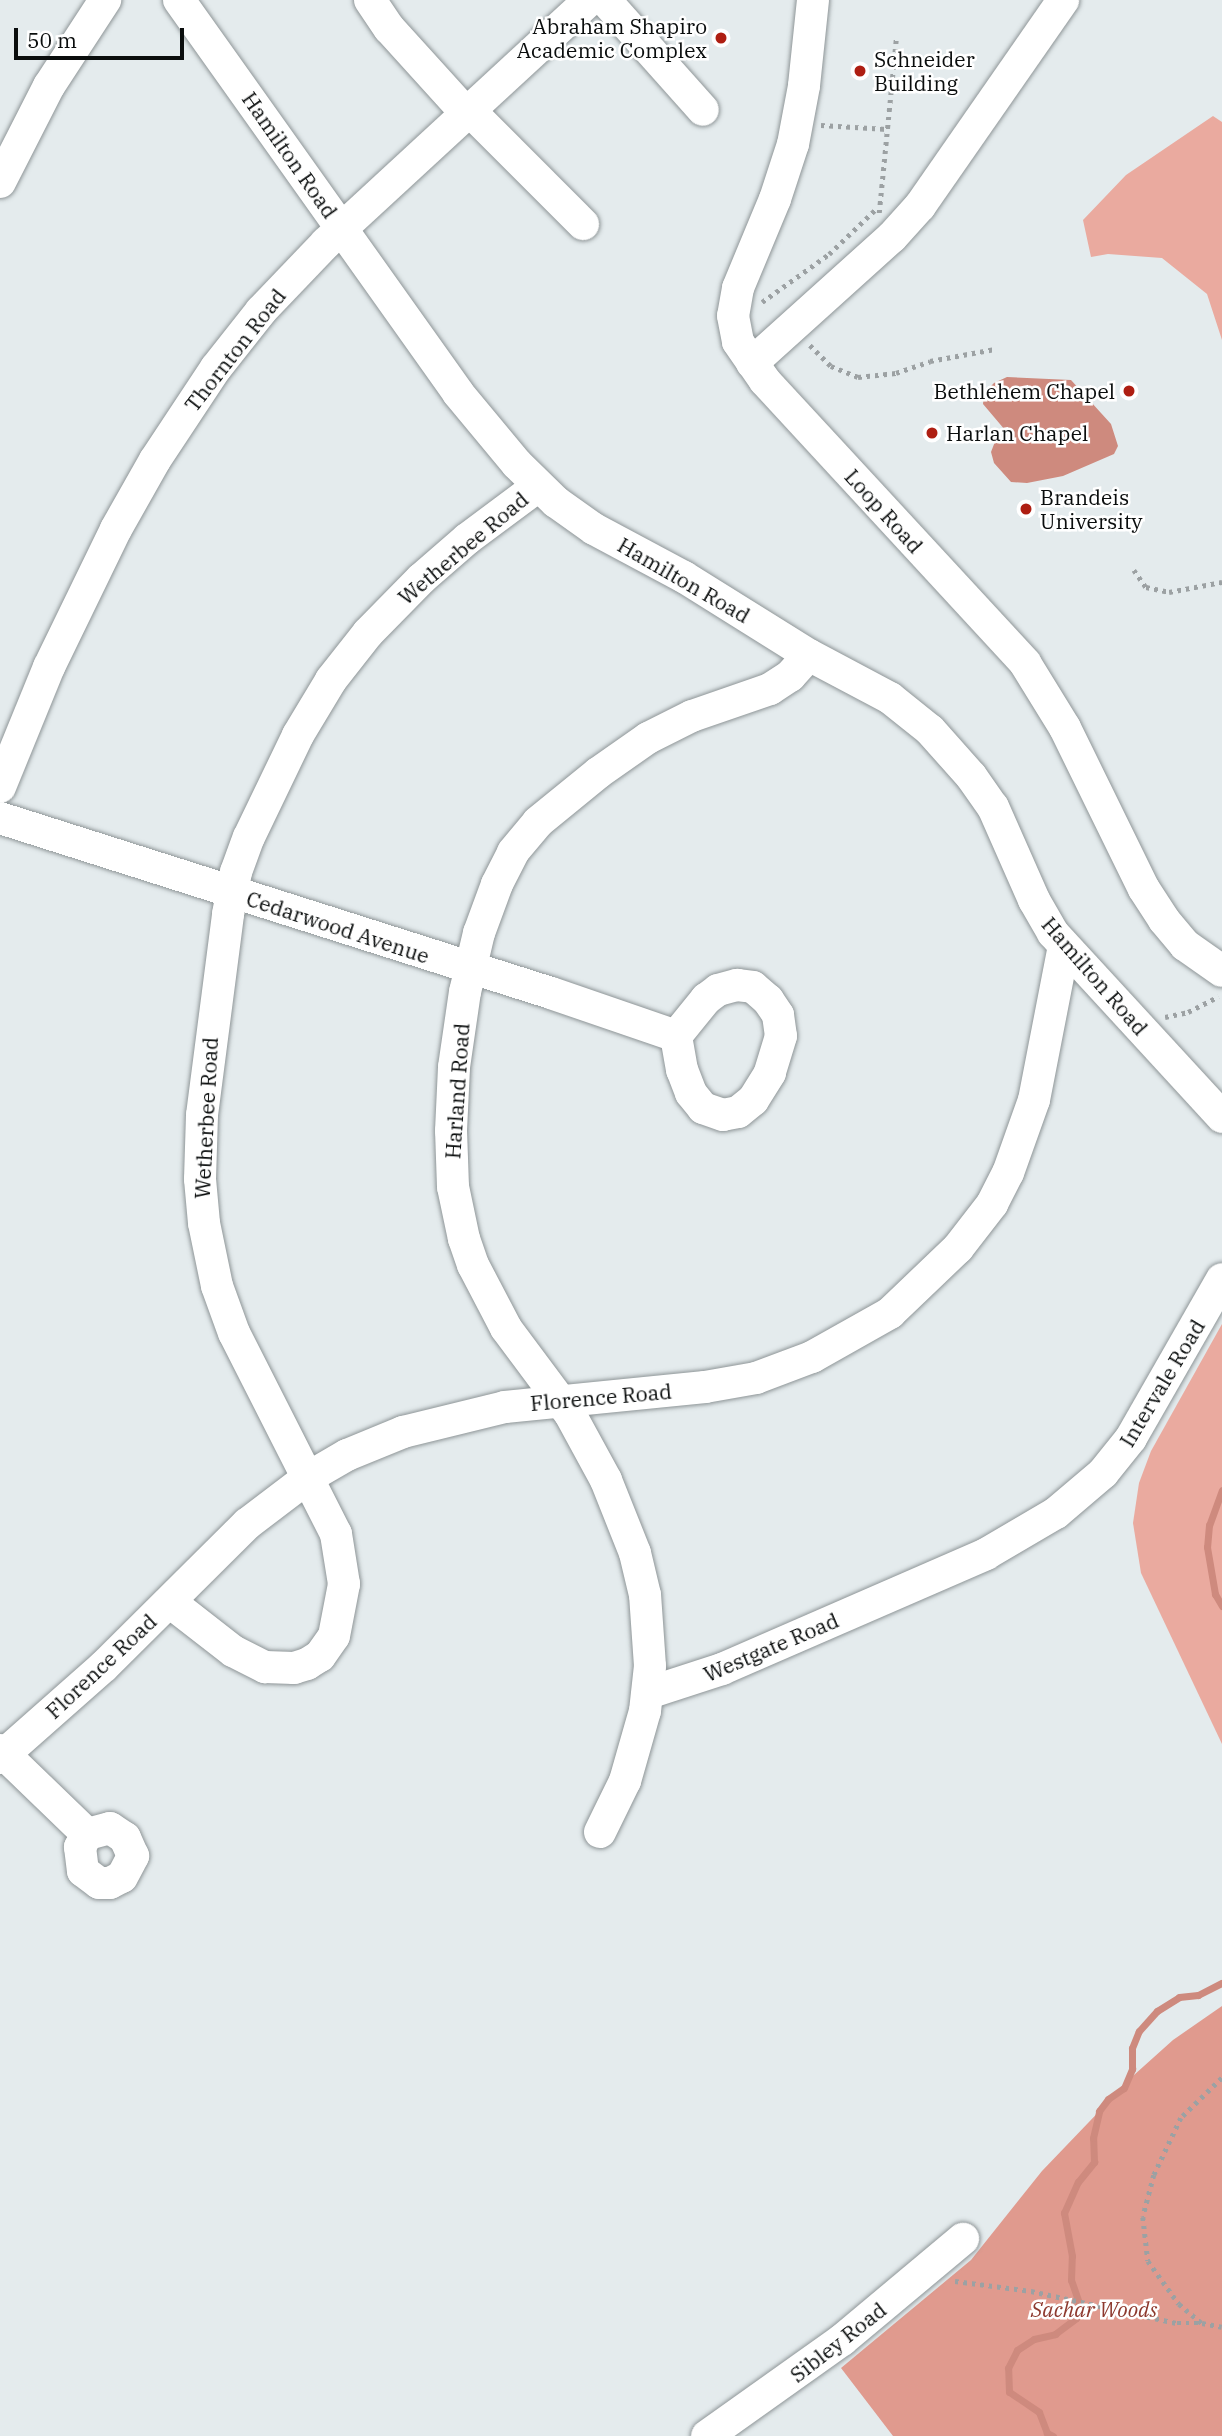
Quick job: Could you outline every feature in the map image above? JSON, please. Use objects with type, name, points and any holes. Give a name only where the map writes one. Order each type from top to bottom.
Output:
[{"type":"street","points":[[0,181],[49,86],[105,0]]},
{"type":"street","name":"Hamilton Road","points":[[179,0],[467,406],[537,485],[594,528],[701,587],[809,655],[890,698],[944,744],[993,807],[1039,911],[1064,946],[1222,1117]]},
{"type":"street","points":[[370,0],[389,28],[469,113],[583,224]]},
{"type":"street","name":"Thornton Road","points":[[0,787],[68,626],[141,482],[238,340],[275,295],[341,228],[589,0]]},
{"type":"street","points":[[605,0],[702,110]]},
{"type":"street","name":"Loop Road","points":[[813,0],[804,86],[793,144],[775,198],[738,288],[733,316],[738,342],[765,381],[1025,663],[1059,715],[1144,889],[1164,920],[1185,945],[1222,971]]},
{"type":"street","points":[[752,363],[894,235],[933,188],[1063,0]]},
{"type":"street","name":"Wetherbee Road","points":[[170,1602],[233,1651],[265,1667],[294,1668],[320,1656],[334,1636],[339,1620],[343,1567],[331,1520],[267,1404],[234,1333],[217,1286],[202,1212],[200,1157],[205,1081],[232,893],[249,837],[276,778],[315,706],[337,672],[368,633],[421,579],[467,539],[537,485]]},
{"type":"street","name":"Harland Road","points":[[648,1693],[648,1615],[635,1553],[606,1480],[560,1400],[521,1349],[489,1298],[464,1240],[456,1207],[451,1163],[452,1097],[470,969],[487,910],[505,866],[524,837],[538,822],[598,773],[649,738],[692,716],[770,689],[790,676],[809,655]]},
{"type":"street","name":"Cedarwood Avenue","points":[[0,818],[676,1036]]},
{"type":"street","name":"Florence Road","points":[[1,1755],[170,1602],[247,1524],[309,1477],[347,1455],[403,1432],[477,1412],[560,1400],[713,1386],[756,1378],[828,1349],[905,1301],[946,1262],[976,1226],[992,1204],[1014,1159],[1034,1100],[1064,946]]},
{"type":"street","name":"Intervale Road","points":[[1027,1532],[1080,1494],[1123,1450],[1154,1402],[1222,1279]]},
{"type":"street","name":"Westgate Road","points":[[648,1693],[722,1669],[986,1554],[1027,1532]]},
{"type":"street","points":[[600,1832],[632,1762],[648,1693]]},
{"type":"street","points":[[1,1755],[87,1834]]},
{"type":"street","name":"Sibley Road","points":[[707,2436],[798,2373],[920,2277],[963,2239]]},
{"type":"path","points":[[894,235],[880,219],[878,208],[896,40]]},
{"type":"path","points":[[810,124],[887,129]]},
{"type":"path","points":[[757,306],[829,254],[878,208]]},
{"type":"path","points":[[796,324],[808,344],[831,366],[858,377],[896,373],[930,361],[995,349]]},
{"type":"path","points":[[1134,570],[1146,587],[1169,592],[1222,582]]},
{"type":"path","points":[[1137,1026],[1188,1012],[1222,994]]},
{"type":"path","points":[[1202,2323],[1180,2305],[1148,2261],[1143,2217],[1154,2175],[1181,2118],[1222,2078]]},
{"type":"path","points":[[920,2277],[1031,2291],[1154,2319],[1222,2326]]},
{"type":"shaded area","points":[[1213,116],[1222,122],[1222,340],[1207,294],[1162,258],[1108,254],[1091,257],[1083,220],[1126,175]]},
{"type":"shaded area","points":[[1007,377],[1071,380],[1111,424],[1118,446],[1114,454],[1063,476],[1027,483],[1011,482],[994,463],[991,452],[996,439],[1005,430],[983,404],[984,393],[994,383]]},
{"type":"shaded area","points":[[1222,1324],[1222,1744],[1141,1573],[1133,1523],[1139,1483],[1151,1451]]},
{"type":"green space","name":"Sachar Woods","points":[[1222,2006],[1222,2436],[893,2436],[841,2368],[971,2260],[1042,2171],[1134,2075],[1173,2040]]},
{"type":"waterway","points":[[1222,1490],[1209,1525],[1207,1547],[1215,1594],[1222,1606]]},
{"type":"waterway","points":[[1053,2436],[1047,2433],[1039,2412],[1009,2392],[1008,2368],[1017,2350],[1034,2339],[1055,2334],[1076,2318],[1079,2303],[1071,2280],[1072,2256],[1064,2213],[1078,2182],[1094,2162],[1093,2138],[1099,2111],[1108,2099],[1124,2088],[1132,2069],[1132,2048],[1139,2031],[1157,2011],[1179,1997],[1198,1995],[1222,1983]]},
{"type":"place","name":"Abraham Shapiro Academic Complex","points":[[721,38]]},
{"type":"place","name":"Schneider Building","points":[[860,71]]},
{"type":"place","name":"Bethlehem Chapel","points":[[1129,391]]},
{"type":"place","name":"Harlan Chapel","points":[[932,433]]},
{"type":"place","name":"Brandeis University","points":[[1026,509]]}]
